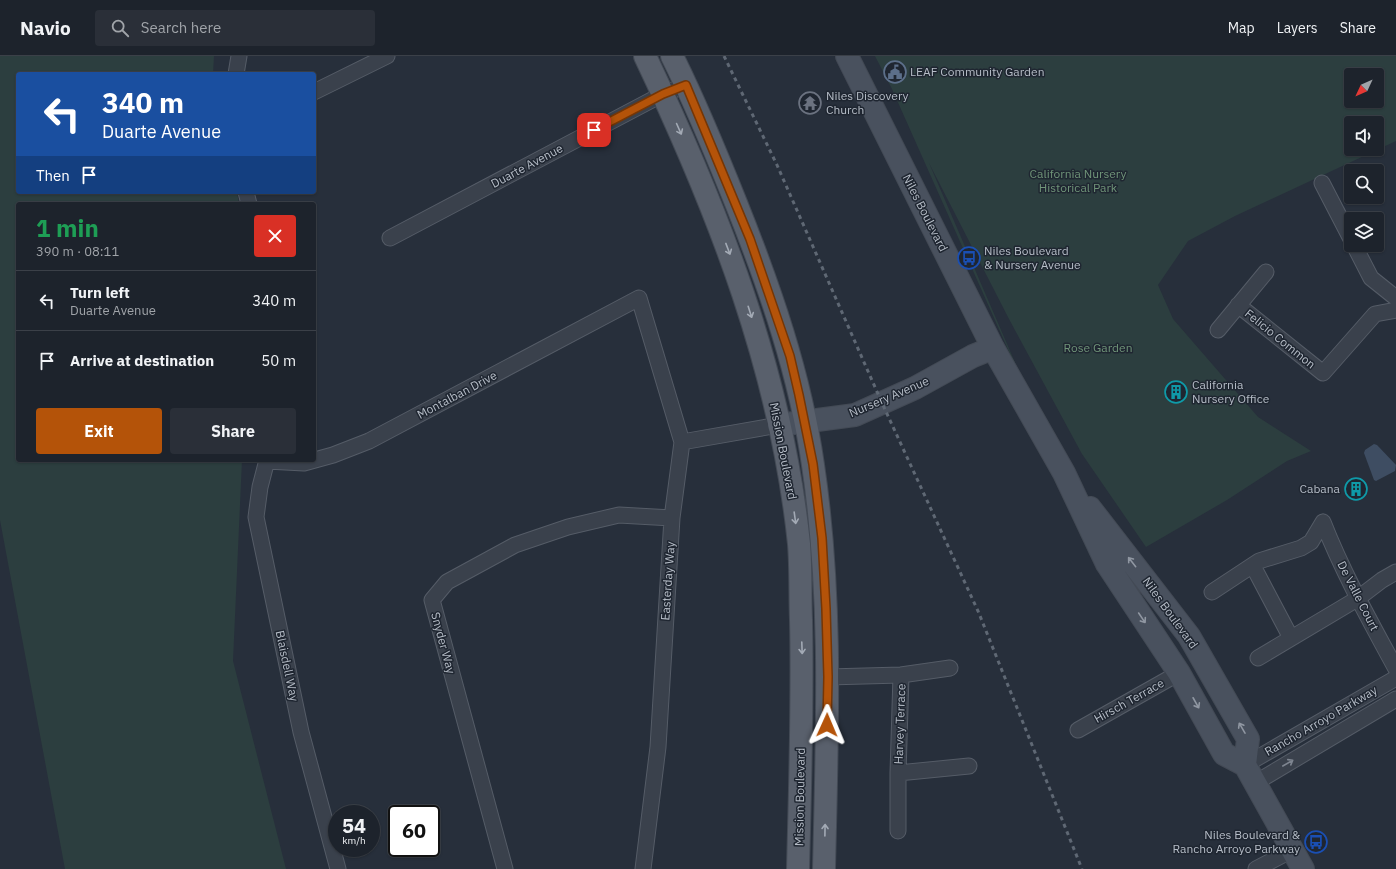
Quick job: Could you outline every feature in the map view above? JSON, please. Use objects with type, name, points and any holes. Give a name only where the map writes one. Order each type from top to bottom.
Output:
[{"type":"main road","name":"Mission Boulevard","points":[[645,56],[700,179],[737,275],[766,367],[788,467],[799,547],[802,675],[798,869]]},
{"type":"main road","name":"Mission Boulevard","points":[[672,56],[730,188],[771,295],[790,356],[813,464],[822,538],[828,677],[824,869]]},
{"type":"main road","name":"Niles Boulevard","points":[[847,56],[993,348],[1064,473],[1107,564],[1179,673],[1224,754],[1250,774]]},
{"type":"main road","name":"Nursery Avenue","points":[[779,425],[855,415],[915,388],[973,356],[993,348]]},
{"type":"main road","name":"Niles Boulevard","points":[[1064,473],[1189,636],[1248,739],[1250,774]]},
{"type":"main road","points":[[1250,774],[1303,869]]},
{"type":"street","points":[[236,72],[239,56]]},
{"type":"street","points":[[316,91],[387,56]]},
{"type":"street","name":"Duarte Avenue","points":[[390,238],[663,94],[686,85]]},
{"type":"street","points":[[1322,183],[1344,225]]},
{"type":"street","points":[[1358,252],[1371,278],[1396,298]]},
{"type":"street","name":"Felicio Common","points":[[1218,330],[1266,272]]},
{"type":"street","name":"Easterday Way","points":[[639,298],[682,442],[672,518],[658,747],[643,869]]},
{"type":"street","name":"Montalban Drive","points":[[316,460],[333,455],[369,441],[639,298]]},
{"type":"street","name":"Felicio Common","points":[[1238,305],[1323,373],[1375,314],[1396,310]]},
{"type":"street","points":[[682,442],[779,425]]},
{"type":"street","name":"Blaisdell Way","points":[[267,462],[260,487],[256,517],[301,732],[338,869]]},
{"type":"street","name":"Montalban Drive","points":[[286,462],[308,462]]},
{"type":"street","name":"Snyder Way","points":[[505,869],[432,600],[447,582],[515,545],[568,527],[619,515],[672,518]]},
{"type":"street","name":"De Valle Court","points":[[1253,566],[1259,561],[1301,548],[1311,542],[1323,522],[1333,548],[1358,599],[1396,669]]},
{"type":"street","points":[[1212,592],[1253,566],[1290,638]]},
{"type":"street","points":[[1258,658],[1358,599],[1382,580],[1396,572]]},
{"type":"street","points":[[828,677],[901,675],[950,668]]},
{"type":"street","name":"Hirsch Terrace","points":[[1078,730],[1179,673]]},
{"type":"street","name":"Harvey Terrace","points":[[901,675],[898,773],[969,766]]},
{"type":"street","name":"Rancho Arroyo Parkway","points":[[1250,774],[1396,678]]},
{"type":"street","name":"Rancho Arroyo Parkway","points":[[1250,774],[1396,699]]},
{"type":"street","points":[[898,773],[898,830]]},
{"type":"street","points":[[1256,869],[1292,850]]},
{"type":"green space","points":[[0,56],[214,56],[213,72],[16,72],[16,194],[237,194],[239,202],[16,202],[16,462],[242,462],[233,661],[286,869],[65,869],[0,520]]},
{"type":"green space","name":"California Nursery Historical Park","points":[[875,56],[1396,56],[1396,141],[1384,147],[1384,116],[1344,116],[1344,156],[1364,156],[1235,216],[1188,241],[1158,285],[1173,319],[1258,417],[1311,451],[1287,461],[1227,500],[1146,547],[1082,454],[1009,319],[929,163],[1048,439],[892,89]]},
{"type":"water","points":[[1374,444],[1377,445],[1396,465],[1395,471],[1376,481],[1374,480],[1364,453],[1365,450]]},
{"type":"railway","points":[[724,56],[777,165],[882,403],[978,611],[1082,869]]},
{"type":"place","name":"LEAF Community Garden","points":[[895,72]]},
{"type":"place","name":"Niles Discovery Church","points":[[810,103]]},
{"type":"place","name":"Niles Boulevard & Nursery Avenue","points":[[969,258]]},
{"type":"place","name":"California Nursery Office","points":[[1176,392]]},
{"type":"place","name":"Cabana","points":[[1356,489]]},
{"type":"place","name":"Niles Boulevard & Rancho Arroyo Parkway","points":[[1316,842]]},
{"type":"route","points":[[594,130],[663,94],[686,85],[750,239],[771,295],[790,356],[813,464],[822,538],[826,609],[828,677],[827,725]]},
{"type":"park label","name":"Rose Garden","points":[[1098,348]]}]
